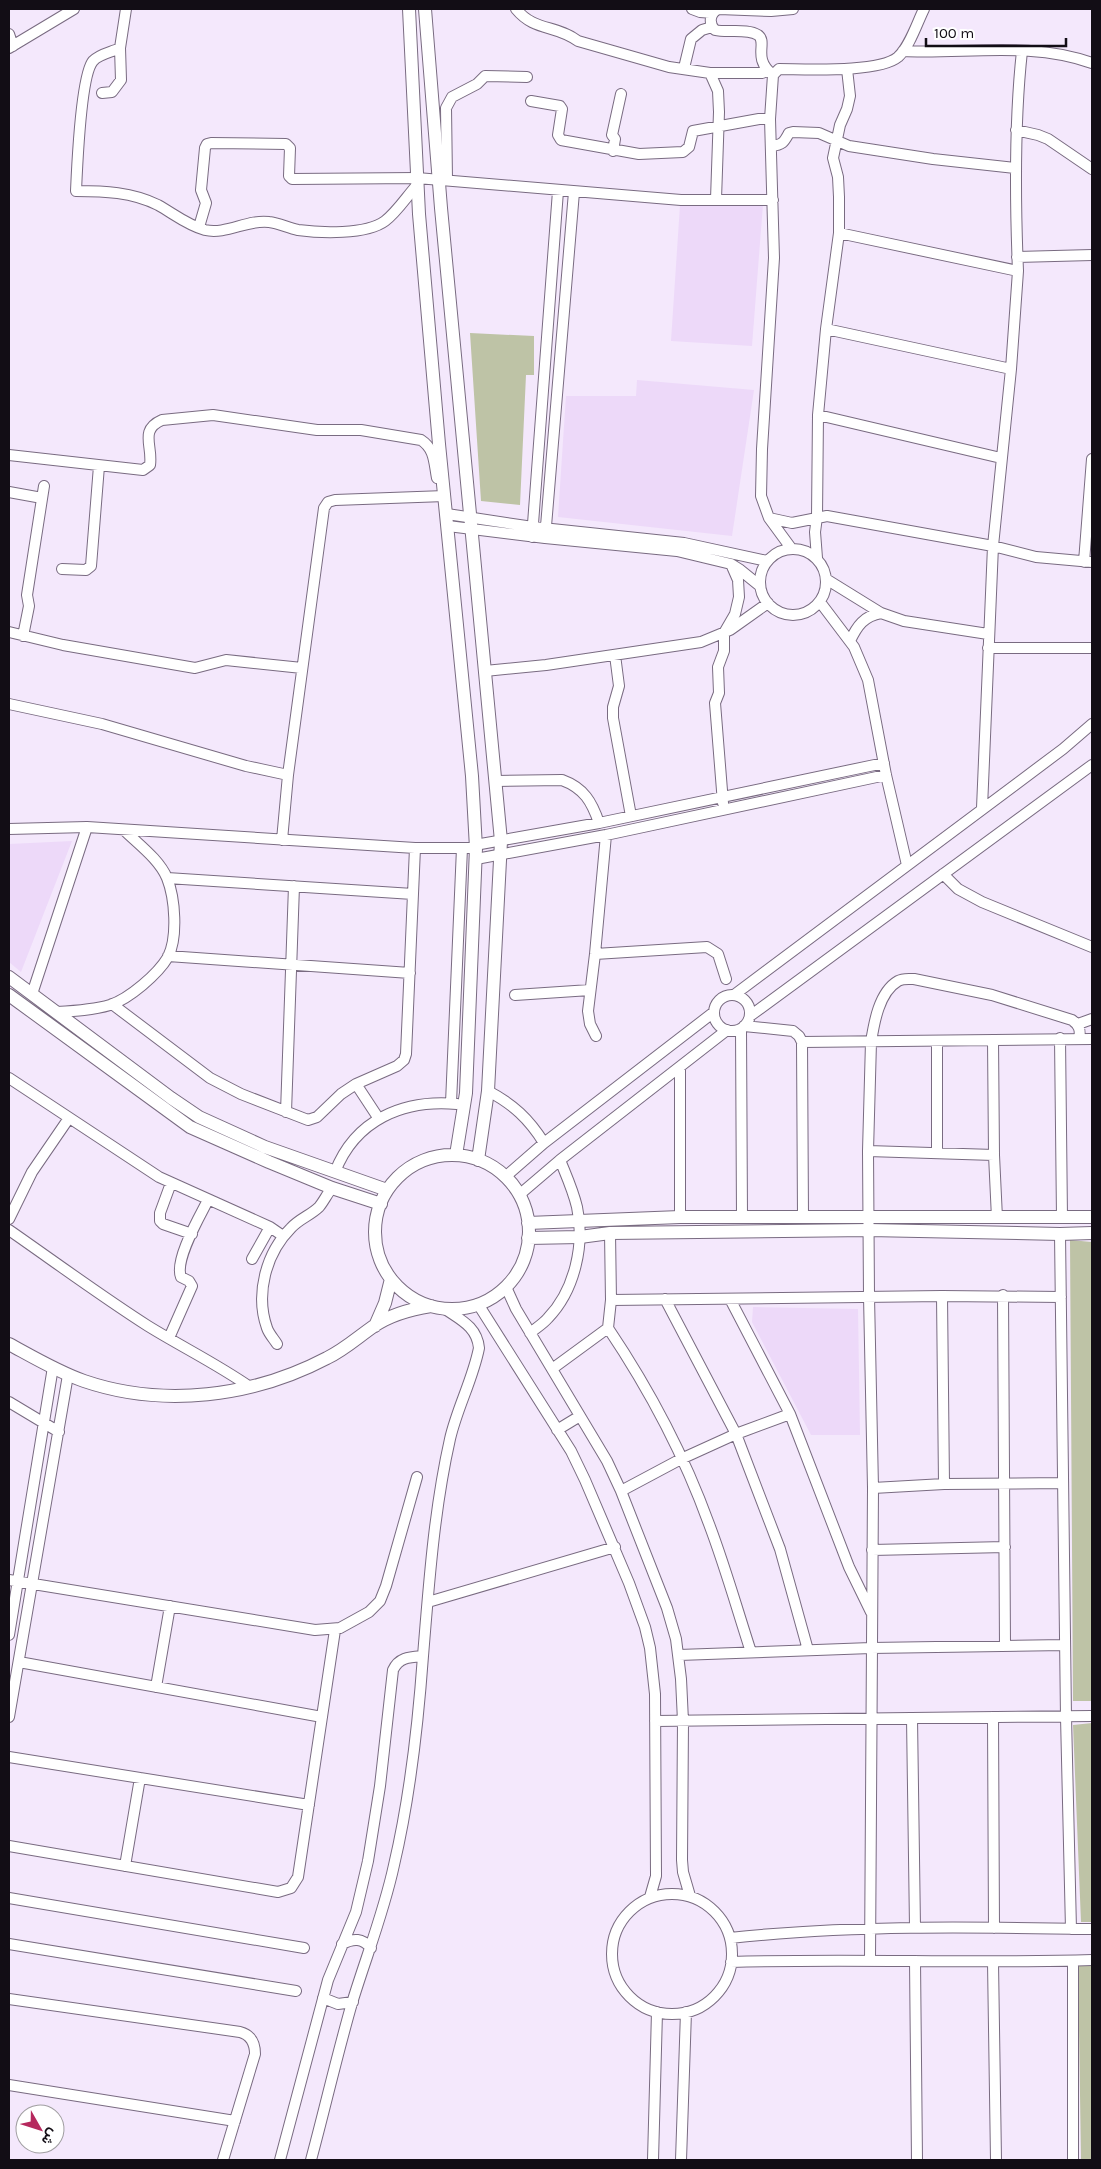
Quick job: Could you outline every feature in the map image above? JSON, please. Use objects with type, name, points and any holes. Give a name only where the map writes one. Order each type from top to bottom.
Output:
[{"type":"street","points":[[9,34],[11,47],[58,13],[74,9]]},
{"type":"street","points":[[102,93],[112,92],[121,80],[120,48],[126,9]]},
{"type":"street","points":[[409,9],[417,181],[443,496]]},
{"type":"street","points":[[425,9],[443,179],[471,524],[501,841],[488,1091],[478,1160]]},
{"type":"street","points":[[516,9],[532,24],[567,33],[578,41],[669,67],[710,72],[762,73],[770,73],[779,69],[847,69],[888,63],[903,51],[924,9]]},
{"type":"street","points":[[690,9],[713,13],[719,9],[793,9]]},
{"type":"street","points":[[712,27],[713,13]]},
{"type":"street","points":[[684,68],[691,39],[702,30],[712,27],[719,31],[752,33],[760,36],[763,41],[761,61],[770,73],[774,258],[760,474],[761,496],[769,518],[791,548]]},
{"type":"street","points":[[120,48],[97,58],[88,69],[81,119],[76,191],[120,192],[141,198],[159,206],[179,220],[206,230],[221,230],[268,221],[298,230],[334,231],[364,230],[385,221],[417,181]]},
{"type":"street","points":[[903,51],[942,53],[1053,52],[1092,63]]},
{"type":"street","points":[[982,808],[993,546],[1012,370],[1018,272],[1015,168],[1022,51]]},
{"type":"street","points":[[817,558],[815,532],[817,517],[818,415],[826,329],[839,233],[840,197],[833,158],[836,141],[850,96],[847,69]]},
{"type":"street","points":[[710,72],[718,91],[719,112],[716,199]]},
{"type":"street","points":[[443,179],[445,113],[449,100],[456,94],[477,84],[485,76],[527,77]]},
{"type":"street","points":[[613,150],[615,139],[612,135],[622,94]]},
{"type":"street","points":[[531,101],[560,106],[562,109],[558,135],[561,140],[639,154],[683,152],[689,147],[693,132],[759,119],[770,119]]},
{"type":"street","points":[[1016,130],[1048,139],[1092,169]]},
{"type":"street","points":[[772,146],[780,146],[789,133],[818,133],[849,146],[1015,168]]},
{"type":"street","points":[[199,227],[206,203],[201,190],[205,148],[211,143],[286,144],[290,148],[289,176],[292,179],[417,181],[443,179],[681,200],[773,200]]},
{"type":"street","points":[[533,532],[558,190]]},
{"type":"street","points":[[545,533],[574,192]]},
{"type":"street","points":[[839,233],[1018,272]]},
{"type":"street","points":[[1017,257],[1092,255]]},
{"type":"street","points":[[826,329],[1012,370]]},
{"type":"street","points":[[9,455],[143,470],[150,465],[148,432],[155,423],[162,420],[213,415],[317,430],[361,430],[421,440],[428,445],[432,451],[447,520],[472,776],[476,851],[458,1104]]},
{"type":"street","points":[[818,415],[1001,458]]},
{"type":"street","points":[[769,518],[792,523],[827,516],[993,546],[1036,557],[1088,562],[1092,459]]},
{"type":"street","points":[[62,569],[86,570],[91,566],[99,466]]},
{"type":"street","points":[[23,636],[29,606],[27,595],[44,486]]},
{"type":"street","points":[[9,492],[42,498]]},
{"type":"street","points":[[282,840],[288,775],[324,508],[328,502],[335,500],[443,496]]},
{"type":"street","points":[[447,520],[533,532],[684,543],[767,561]]},
{"type":"street","points":[[545,533],[677,551],[730,564],[760,586]]},
{"type":"street","points":[[791,548],[805,550],[817,558],[823,568],[826,579],[825,591],[820,602],[811,610],[800,614],[788,614],[777,610],[768,603],[760,586],[760,578],[767,561],[778,552],[791,548]]},
{"type":"street","points":[[724,809],[715,704],[719,693],[718,667],[724,651],[724,633],[735,614],[739,597],[738,580],[730,564]]},
{"type":"street","points":[[826,579],[881,613],[904,621],[988,634]]},
{"type":"street","points":[[820,602],[850,641],[862,662],[868,680],[906,865]]},
{"type":"street","points":[[485,671],[691,644],[724,633],[768,603]]},
{"type":"street","points":[[850,641],[856,627],[871,615],[881,613]]},
{"type":"street","points":[[9,632],[63,645],[196,668],[226,660],[302,668]]},
{"type":"street","points":[[988,648],[1092,648]]},
{"type":"street","points":[[615,655],[619,686],[613,707],[613,718],[631,816]]},
{"type":"street","points":[[9,704],[102,724],[246,766],[288,775]]},
{"type":"street","points":[[505,1177],[544,1143],[714,1012],[721,999],[734,995],[1092,724]]},
{"type":"street","points":[[476,851],[501,841],[599,823],[884,763]]},
{"type":"street","points":[[742,1217],[742,1027],[750,1016],[1092,765]]},
{"type":"street","points":[[9,829],[87,827],[415,848],[462,848],[501,856],[886,775]]},
{"type":"street","points":[[496,782],[562,780],[570,783],[587,796],[594,807],[599,823]]},
{"type":"street","points":[[32,994],[87,827]]},
{"type":"street","points":[[57,1012],[81,1011],[112,1004],[137,989],[168,956],[175,932],[174,908],[167,878],[156,862],[124,830]]},
{"type":"street","points":[[596,1036],[588,1017],[606,835]]},
{"type":"street","points":[[112,1004],[210,1078],[286,1112],[311,1120],[356,1084],[397,1066],[404,1060],[406,1054],[415,848]]},
{"type":"street","points":[[456,1155],[462,848]]},
{"type":"street","points":[[943,874],[958,889],[982,902],[1092,947]]},
{"type":"street","points":[[167,878],[413,894]]},
{"type":"street","points":[[286,1112],[294,886]]},
{"type":"street","points":[[595,954],[707,947],[718,954],[726,979]]},
{"type":"street","points":[[168,956],[410,973]]},
{"type":"street","points":[[9,977],[170,1098],[199,1117],[266,1148],[388,1190]]},
{"type":"street","points":[[870,1960],[873,1488],[868,1151],[871,1042],[878,1010],[887,993],[899,981],[914,979],[984,993],[1072,1020],[1078,1024],[1081,1033],[1080,1039]]},
{"type":"street","points":[[515,995],[590,990]]},
{"type":"street","points":[[9,995],[190,1127],[218,1141],[332,1188],[381,1204]]},
{"type":"street","points":[[734,995],[746,1002],[750,1016]]},
{"type":"street","points":[[714,1012],[720,1026],[727,1030]]},
{"type":"street","points":[[1078,1024],[1092,1019]]},
{"type":"street","points":[[519,1195],[560,1160],[727,1030],[742,1027],[793,1031],[802,1042],[803,1217]]},
{"type":"street","points":[[1060,1038],[1062,1218]]},
{"type":"street","points":[[802,1042],[1092,1038]]},
{"type":"street","points":[[993,1040],[994,1155],[997,1218]]},
{"type":"street","points":[[937,1152],[938,1041]]},
{"type":"street","points":[[680,1067],[680,1217]]},
{"type":"street","points":[[9,1078],[171,1183],[270,1227],[283,1236]]},
{"type":"street","points":[[356,1084],[379,1119]]},
{"type":"street","points":[[488,1091],[505,1100],[521,1112],[534,1126],[544,1143]]},
{"type":"street","points":[[335,1172],[341,1156],[349,1145],[362,1131],[379,1119],[392,1112],[421,1104],[458,1104]]},
{"type":"street","points":[[9,1220],[36,1165],[69,1118]]},
{"type":"street","points":[[868,1151],[994,1155]]},
{"type":"street","points":[[456,1155],[478,1160],[505,1177],[519,1195],[528,1223],[526,1253],[519,1269],[506,1286],[493,1297],[467,1308],[445,1309],[431,1306],[409,1296],[391,1279],[381,1263],[376,1245],[377,1217],[381,1204],[388,1190],[398,1178],[424,1160],[456,1155]]},
{"type":"street","points":[[530,1333],[548,1318],[561,1300],[573,1273],[580,1237],[573,1192],[560,1160]]},
{"type":"street","points":[[171,1183],[160,1213],[160,1221],[163,1224],[192,1234]]},
{"type":"street","points":[[277,1344],[268,1329],[263,1310],[262,1290],[266,1271],[273,1252],[283,1236],[292,1226],[318,1207],[332,1188]]},
{"type":"street","points":[[169,1338],[192,1286],[189,1281],[180,1277],[179,1273],[183,1254],[208,1200]]},
{"type":"street","points":[[528,1223],[680,1217],[803,1217],[869,1223],[1060,1234],[1092,1233]]},
{"type":"street","points":[[528,1238],[580,1237],[610,1233],[997,1218],[1092,1218]]},
{"type":"street","points":[[252,1258],[270,1227]]},
{"type":"street","points":[[9,1230],[117,1305],[169,1338],[219,1366],[250,1388]]},
{"type":"street","points":[[610,1233],[611,1300],[608,1328],[638,1372],[681,1459],[709,1523],[751,1652]]},
{"type":"street","points":[[1060,1234],[1070,1928]]},
{"type":"street","points":[[375,1326],[386,1303],[391,1279]]},
{"type":"street","points":[[506,1286],[511,1302],[580,1416],[621,1490],[662,1591],[679,1655],[683,1721],[682,1860],[683,1872],[690,1896]]},
{"type":"street","points":[[611,1300],[1003,1295],[1061,1297]]},
{"type":"street","points":[[1003,1295],[1005,1646]]},
{"type":"street","points":[[942,1296],[944,1484]]},
{"type":"street","points":[[665,1299],[736,1434],[780,1549],[808,1650]]},
{"type":"street","points":[[730,1299],[790,1414],[849,1567],[872,1614]]},
{"type":"street","points":[[478,1304],[586,1480],[615,1547],[645,1627],[653,1671],[655,1721],[656,1876],[650,1897]]},
{"type":"street","points":[[9,1344],[68,1375],[102,1386],[154,1395],[200,1395],[250,1388],[277,1380],[313,1366],[346,1347],[375,1326],[408,1311],[431,1306]]},
{"type":"street","points":[[311,2160],[353,2002],[372,1948],[394,1866],[406,1801],[418,1716],[438,1511],[456,1414],[479,1348],[478,1339],[468,1324],[445,1309]]},
{"type":"street","points":[[552,1369],[608,1328]]},
{"type":"street","points":[[9,1634],[13,1580],[44,1422],[52,1367]]},
{"type":"street","points":[[9,1716],[68,1375]]},
{"type":"street","points":[[9,1402],[59,1432]]},
{"type":"street","points":[[621,1490],[681,1459],[736,1434],[790,1414]]},
{"type":"street","points":[[557,1430],[580,1416]]},
{"type":"street","points":[[13,1580],[316,1630],[334,1630],[363,1616],[380,1601],[417,1477]]},
{"type":"street","points":[[873,1488],[944,1484],[1063,1483]]},
{"type":"street","points":[[428,1602],[615,1547]]},
{"type":"street","points":[[872,1550],[1005,1547]]},
{"type":"street","points":[[156,1687],[170,1606]]},
{"type":"street","points":[[9,1846],[282,1892],[294,1885],[298,1877],[334,1630]]},
{"type":"street","points":[[679,1655],[872,1648],[1065,1645]]},
{"type":"street","points":[[280,2160],[335,1960],[356,1912],[368,1861],[380,1786],[393,1670],[398,1662],[404,1658],[423,1656]]},
{"type":"street","points":[[19,1662],[322,1717]]},
{"type":"street","points":[[655,1721],[1092,1716]]},
{"type":"street","points":[[993,1717],[994,1928]]},
{"type":"street","points":[[912,1718],[915,1927]]},
{"type":"street","points":[[9,1757],[309,1805]]},
{"type":"street","points":[[126,1866],[140,1778]]},
{"type":"street","points":[[676,1894],[690,1896],[704,1902],[724,1924],[730,1938],[731,1962],[726,1979],[716,1994],[703,2005],[686,2012],[672,2014],[657,2012],[638,2004],[623,1989],[614,1971],[612,1950],[617,1930],[627,1913],[650,1897],[676,1894]]},
{"type":"street","points":[[9,1898],[304,1948]]},
{"type":"street","points":[[730,1938],[788,1932],[915,1927],[1092,1929]]},
{"type":"street","points":[[342,1944],[358,1939],[366,1942],[372,1948]]},
{"type":"street","points":[[9,1944],[296,1991]]},
{"type":"street","points":[[1073,1960],[1074,2160]]},
{"type":"street","points":[[731,1962],[1092,1960]]},
{"type":"street","points":[[915,1961],[917,2160]]},
{"type":"street","points":[[993,1962],[996,2160]]},
{"type":"street","points":[[324,1998],[338,2004],[353,2002]]},
{"type":"street","points":[[9,1999],[244,2033],[253,2041],[254,2054],[223,2160]]},
{"type":"street","points":[[653,2160],[657,2012]]},
{"type":"street","points":[[681,2160],[686,2012]]},
{"type":"street","points":[[9,2085],[234,2121]]},
{"type":"shaded area","points":[[763,204],[752,346],[671,341],[680,205]]},
{"type":"shaded area","points":[[637,380],[754,390],[732,536],[558,517],[566,396],[636,396]]},
{"type":"shaded area","points":[[72,841],[21,972],[9,962],[9,844]]},
{"type":"shaded area","points":[[753,1307],[858,1309],[860,1435],[811,1435],[752,1322]]},
{"type":"green space","points":[[470,333],[534,336],[534,375],[526,375],[520,505],[481,501]]},
{"type":"green space","points":[[1070,1240],[1092,1242],[1092,1701],[1073,1701]]},
{"type":"green space","points":[[1092,1723],[1092,1922],[1081,1922],[1073,1725]]},
{"type":"green space","points":[[1078,1964],[1092,1965],[1092,2160],[1081,2160]]}]
